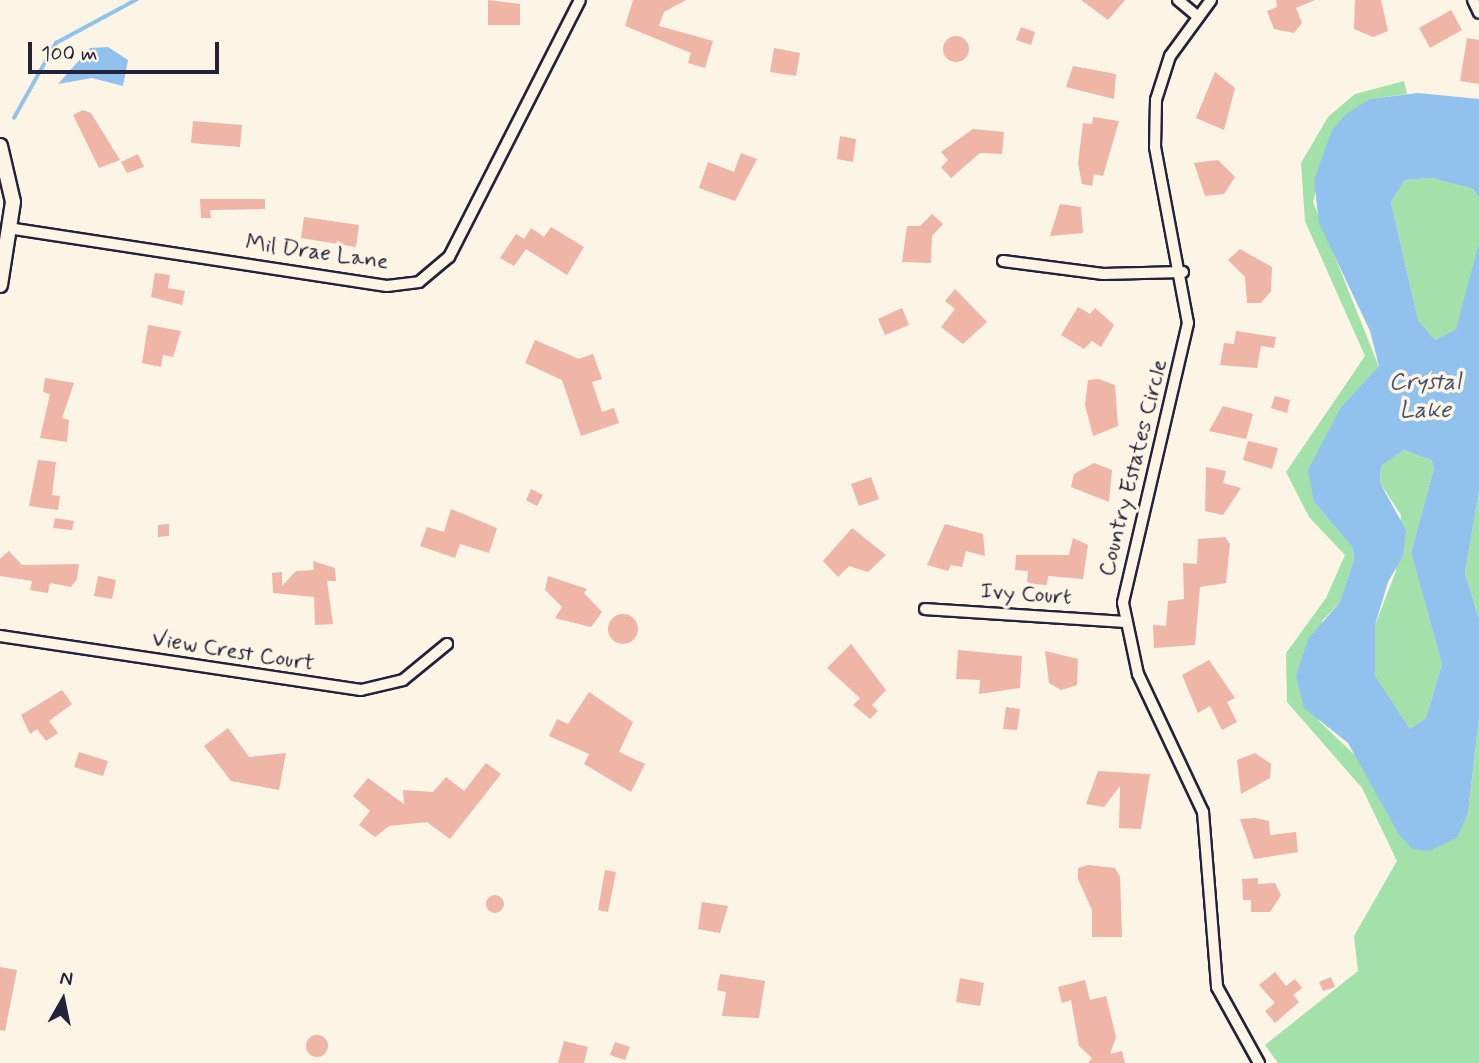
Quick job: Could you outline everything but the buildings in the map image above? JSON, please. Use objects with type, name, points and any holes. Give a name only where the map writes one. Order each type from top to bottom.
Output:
[{"type":"street","name":"Mil Drae Lane","points":[[8,228],[387,286],[419,282],[449,257],[580,0]]},
{"type":"street","points":[[1178,0],[1196,15]]},
{"type":"street","name":"Country Estates Circle","points":[[1211,0],[1196,15],[1170,56],[1153,123],[1184,272],[1186,345],[1130,555],[1125,622],[1138,674],[1197,792],[1207,832],[1211,963],[1224,1007],[1259,1063]]},
{"type":"street","points":[[1473,0],[1479,13]]},
{"type":"street","points":[[0,146],[12,181],[0,285]]},
{"type":"street","points":[[1003,261],[1103,274],[1184,272]]},
{"type":"street","name":"Ivy Court","points":[[925,609],[1125,622]]},
{"type":"street","name":"View Crest Court","points":[[0,636],[361,690],[403,681],[447,644]]},
{"type":"green space","points":[[1404,81],[1407,94],[1370,99],[1332,130],[1313,202],[1379,367],[1341,407],[1314,502],[1353,548],[1354,559],[1340,602],[1322,621],[1319,721],[1363,763],[1398,833],[1455,830],[1468,813],[1479,718],[1479,1063],[1278,1063],[1265,1045],[1358,971],[1354,936],[1397,861],[1362,788],[1287,702],[1286,653],[1326,598],[1345,555],[1309,517],[1286,472],[1365,356],[1305,221],[1301,163],[1328,117],[1355,94]]},
{"type":"green space","points":[[1432,178],[1473,189],[1479,198],[1479,243],[1456,329],[1435,340],[1418,320],[1391,202],[1405,180]]},
{"type":"green space","points":[[1404,450],[1431,460],[1434,468],[1411,553],[1442,664],[1426,718],[1410,729],[1375,677],[1375,625],[1396,571],[1401,515],[1380,483],[1381,466]]},
{"type":"green space","points":[[1479,491],[1479,619],[1465,573]]},
{"type":"water","points":[[108,47],[128,60],[123,86],[92,78],[58,84],[90,48]]},
{"type":"water","name":"Crystal Lake","points":[[1418,93],[1479,99],[1479,198],[1473,189],[1432,178],[1405,180],[1391,202],[1418,320],[1435,340],[1456,329],[1479,243],[1479,491],[1465,573],[1479,619],[1479,718],[1468,813],[1457,838],[1429,851],[1412,849],[1398,833],[1348,743],[1304,708],[1296,676],[1308,639],[1340,602],[1354,559],[1353,548],[1314,502],[1308,470],[1341,407],[1379,366],[1370,331],[1319,223],[1314,180],[1332,130],[1346,114],[1370,99]],"holes":[[[1404,450],[1431,460],[1434,468],[1411,553],[1442,664],[1426,718],[1410,729],[1375,676],[1375,625],[1388,582],[1403,556],[1406,530],[1380,483],[1381,466]]]},
{"type":"waterway","points":[[14,118],[56,43],[136,0]]}]
